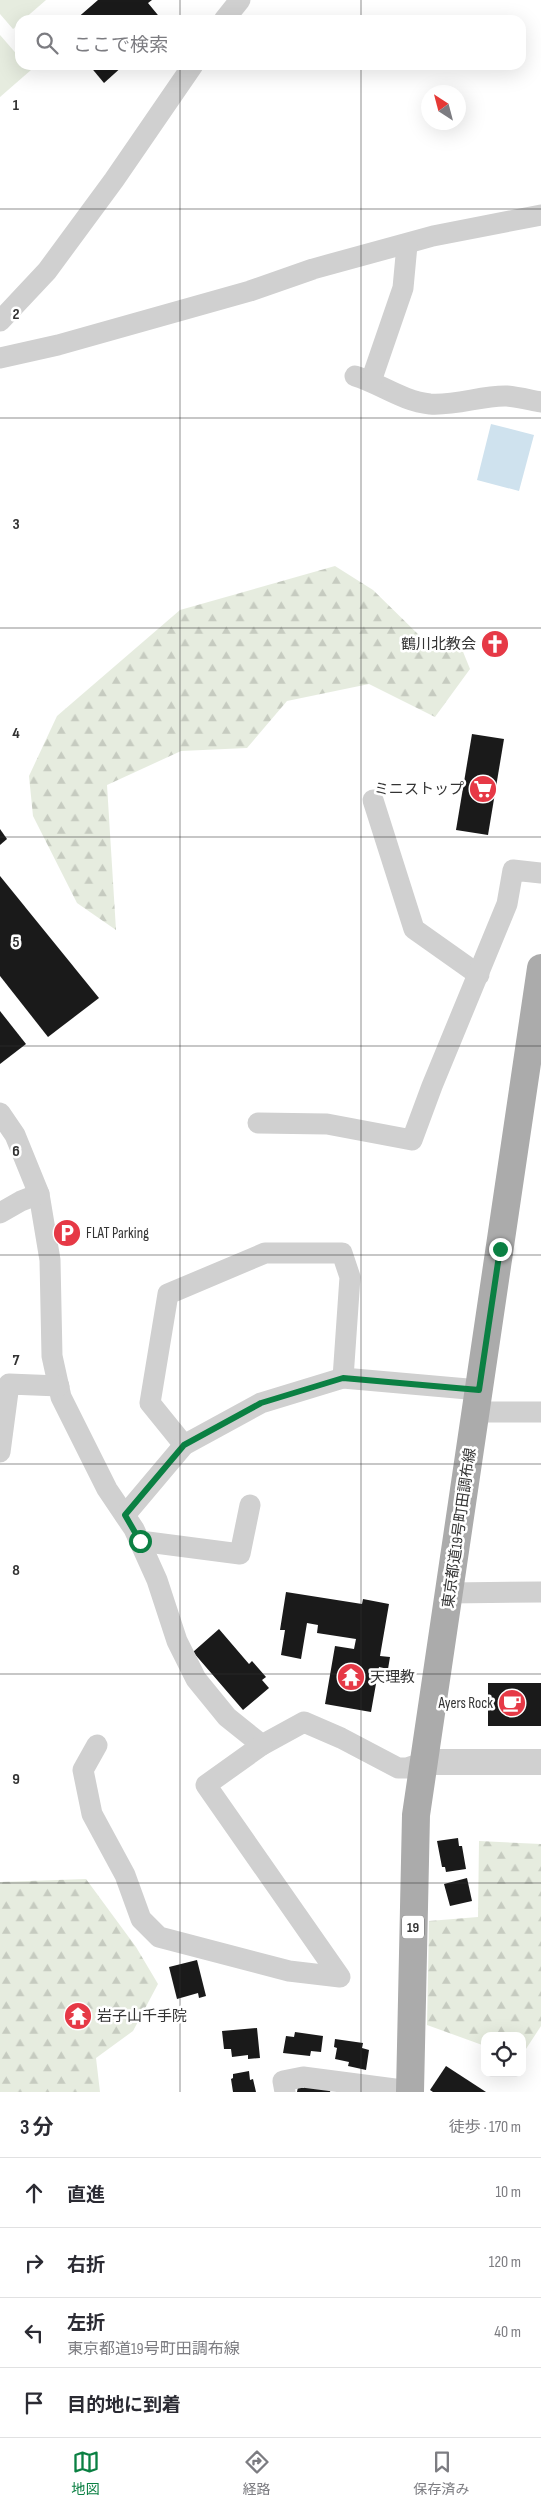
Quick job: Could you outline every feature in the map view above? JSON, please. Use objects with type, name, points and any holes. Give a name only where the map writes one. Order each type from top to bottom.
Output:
[{"type":"main road","name":"東京都道19号町田調布線","points":[[410,2092],[416,1814],[541,968]]},
{"type":"street","points":[[228,15],[240,0]]},
{"type":"street","points":[[0,321],[47,271],[114,180],[190,70]]},
{"type":"street","points":[[0,358],[94,335],[433,236],[541,215]]},
{"type":"street","points":[[407,245],[403,288],[363,379],[407,400],[432,404],[471,402],[506,396],[541,402]]},
{"type":"street","points":[[373,800],[414,929],[479,975]]},
{"type":"street","points":[[258,1124],[327,1124],[412,1140],[432,1086],[507,904],[513,870],[541,873]]},
{"type":"street","points":[[0,1113],[15,1135],[39,1194],[50,1260],[52,1356],[61,1397],[107,1488],[140,1541],[157,1580],[176,1641],[196,1679],[227,1717],[262,1745]]},
{"type":"street","points":[[0,1213],[21,1200],[39,1194]]},
{"type":"street","points":[[184,1445],[150,1403],[168,1294],[238,1264],[265,1253],[342,1253],[350,1276],[343,1378]]},
{"type":"street","points":[[125,1515],[184,1445],[261,1403],[343,1378],[541,1412]]},
{"type":"street","points":[[0,1452],[9,1384],[59,1386]]},
{"type":"street","points":[[140,1541],[240,1554],[250,1505]]},
{"type":"street","points":[[449,1593],[541,1592]]},
{"type":"street","points":[[97,1745],[83,1770],[92,1814],[125,1875],[144,1924],[159,1937],[289,1971],[340,1977],[206,1785],[262,1745],[304,1722],[341,1738],[398,1768],[407,1768],[424,1762],[541,1762]]},
{"type":"street","points":[[285,2092],[283,2081],[303,2077],[410,2092]]},
{"type":"green space","points":[[0,0],[46,0],[29,15],[15,15],[15,27],[13,29],[0,14]]},
{"type":"green space","points":[[0,35],[15,52],[15,70],[31,70],[0,97]]},
{"type":"green space","points":[[335,566],[373,590],[424,640],[457,637],[470,669],[435,717],[369,684],[287,701],[247,748],[181,751],[107,785],[116,930],[77,903],[33,816],[29,776],[57,716],[180,610]]},
{"type":"green space","points":[[479,1841],[541,1844],[541,2026],[526,2049],[526,2032],[481,2032],[481,2045],[427,2025],[429,1921],[478,1917]]},
{"type":"green space","name":"岩子山千手院","points":[[86,1879],[136,1947],[158,1984],[133,2031],[96,2058],[100,2092],[0,2092],[0,1882]]},
{"type":"water","points":[[491,424],[534,435],[519,491],[477,480]]},
{"type":"building","points":[[98,0],[152,0],[148,3],[158,15],[81,15]]},
{"type":"building","points":[[93,70],[118,70],[104,83]]},
{"type":"building","points":[[472,734],[504,739],[488,835],[456,830]]},
{"type":"building","points":[[0,829],[7,839],[0,845]]},
{"type":"building","points":[[0,876],[99,998],[48,1037],[0,976]]},
{"type":"building","points":[[0,1011],[26,1044],[0,1064]]},
{"type":"building","points":[[286,1592],[362,1604],[363,1599],[389,1604],[380,1656],[390,1657],[388,1669],[379,1667],[371,1712],[325,1704],[335,1646],[354,1649],[356,1639],[317,1633],[318,1625],[307,1623],[301,1659],[281,1655],[285,1630],[280,1630]]},
{"type":"building","points":[[219,1629],[249,1664],[252,1661],[266,1677],[262,1680],[269,1688],[243,1710],[193,1652]]},
{"type":"building","points":[[488,1683],[541,1683],[541,1726],[488,1726]]},
{"type":"building","points":[[458,1838],[459,1846],[462,1846],[466,1869],[446,1872],[445,1867],[442,1867],[437,1841]]},
{"type":"building","points":[[467,1878],[472,1901],[450,1906],[444,1884]]},
{"type":"building","points":[[197,1960],[206,1996],[199,1998],[198,1993],[177,1999],[169,1967]]},
{"type":"building","points":[[257,2028],[260,2058],[248,2059],[248,2055],[232,2057],[231,2049],[224,2049],[222,2031]]},
{"type":"building","points":[[295,2032],[323,2036],[321,2052],[311,2051],[310,2056],[283,2053],[286,2036],[294,2037]]},
{"type":"building","points":[[335,2039],[363,2043],[362,2048],[369,2050],[366,2070],[348,2066],[349,2062],[335,2059],[337,2048],[334,2047]]},
{"type":"building","points":[[446,2066],[486,2092],[433,2092],[430,2090]]},
{"type":"building","points":[[249,2071],[250,2080],[253,2079],[256,2092],[233,2092],[231,2079],[233,2074]]},
{"type":"building","points":[[304,2085],[331,2089],[330,2092],[297,2092],[298,2087],[304,2088]]},
{"type":"place","name":"鶴川北教会","points":[[495,644]]},
{"type":"place","name":"ミニストップ","points":[[483,789]]},
{"type":"place","name":"FLAT Parking","points":[[67,1233]]},
{"type":"place","name":"天理教","points":[[351,1677]]},
{"type":"place","name":"Ayers Rock","points":[[512,1703]]},
{"type":"place","name":"岩子山千手院","points":[[78,2016]]},
{"type":"route","points":[[140,1541],[125,1515],[184,1445],[261,1403],[343,1378],[479,1390],[500,1249]]}]
